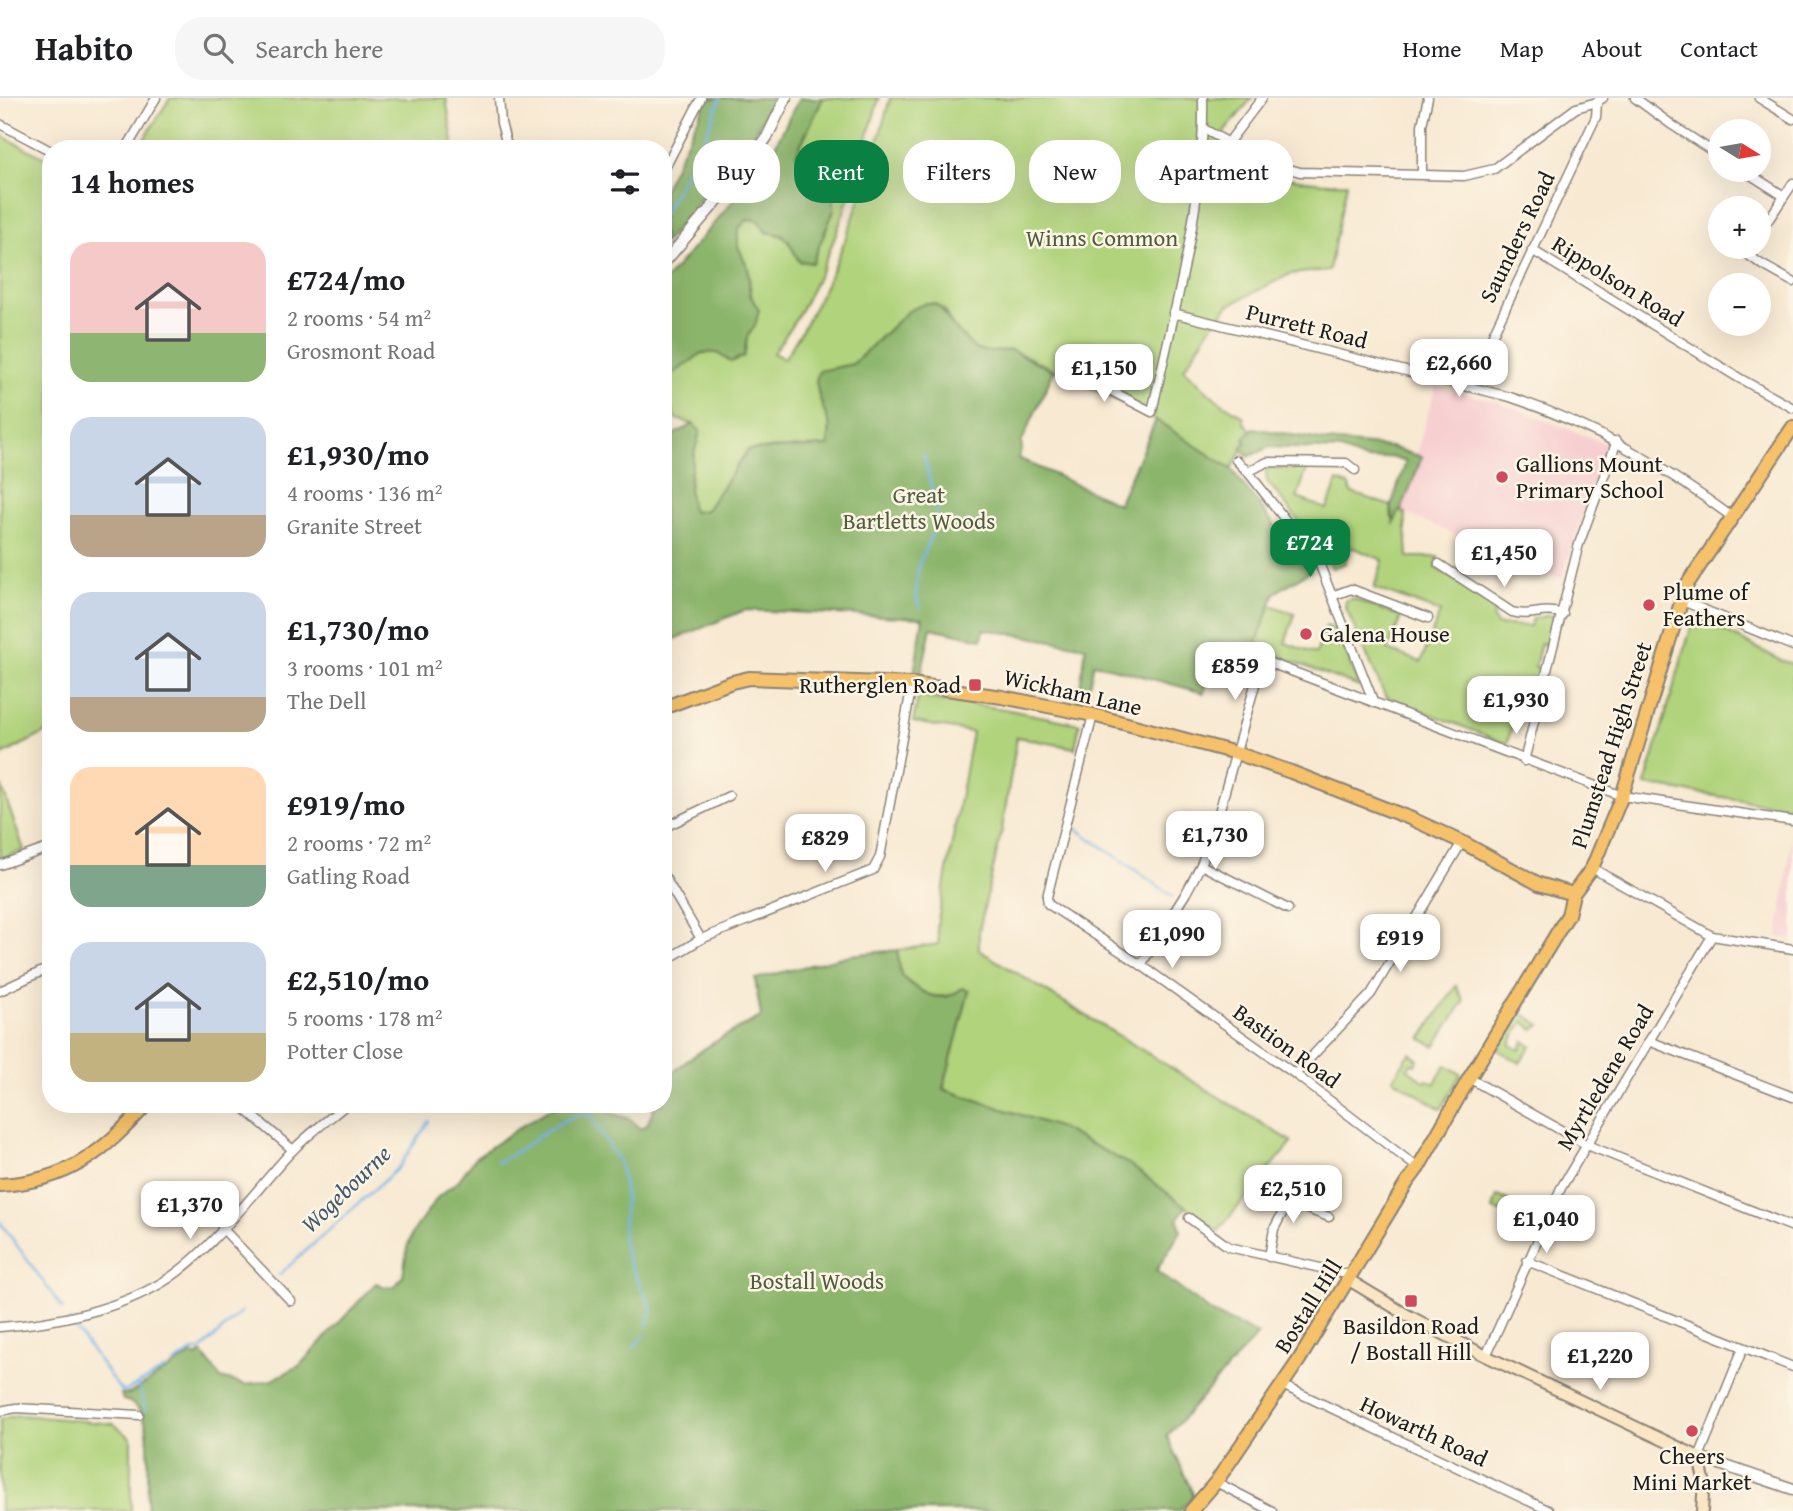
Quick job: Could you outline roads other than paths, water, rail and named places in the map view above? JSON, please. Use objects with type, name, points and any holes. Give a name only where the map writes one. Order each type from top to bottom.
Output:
[{"type":"main road","name":"Plumstead High Street","points":[[1469,1078],[1568,915],[1573,894],[1592,868],[1622,796],[1680,600],[1695,569],[1793,427]]},
{"type":"main road","name":"Wickham Lane","points":[[672,705],[749,678],[912,684],[1015,699],[1093,715],[1236,753],[1412,820],[1462,842],[1539,884],[1573,894]]},
{"type":"main road","name":"Bostall Hill","points":[[1191,1511],[1216,1482],[1282,1385],[1418,1168],[1469,1078]]},
{"type":"main road","points":[[0,1185],[46,1178],[75,1167],[98,1152],[138,1113]]},
{"type":"main road","points":[[1350,1278],[1407,1315],[1486,1356],[1699,1457],[1704,1480],[1702,1511]]},
{"type":"street","points":[[131,140],[156,98]]},
{"type":"street","points":[[499,98],[506,140]]},
{"type":"street","points":[[672,154],[701,98]]},
{"type":"street","points":[[672,253],[750,162],[767,137],[786,98]]},
{"type":"street","points":[[1069,369],[1152,412],[1194,208],[1203,129],[1203,98]]},
{"type":"street","points":[[1230,140],[1262,98]]},
{"type":"street","points":[[1422,174],[1422,125],[1428,98]]},
{"type":"street","points":[[1635,98],[1708,148]]},
{"type":"street","points":[[1759,98],[1793,120]]},
{"type":"street","points":[[1293,170],[1464,176],[1486,172],[1494,169],[1576,108],[1600,100]]},
{"type":"street","name":"Saunders Road","points":[[1468,387],[1596,117],[1600,100]]},
{"type":"street","points":[[0,124],[42,146]]},
{"type":"street","points":[[1203,129],[1223,140]]},
{"type":"street","points":[[1762,182],[1784,196]]},
{"type":"street","points":[[1771,216],[1793,183]]},
{"type":"street","name":"Rippolson Road","points":[[1532,250],[1739,378],[1793,408]]},
{"type":"street","points":[[1761,259],[1793,282]]},
{"type":"street","name":"Purrett Road","points":[[1173,313],[1536,406],[1617,441],[1670,473],[1732,517]]},
{"type":"street","points":[[1524,761],[1579,544],[1617,441]]},
{"type":"street","points":[[1236,460],[1319,563],[1374,703]]},
{"type":"street","points":[[1248,472],[1268,462],[1346,463],[1355,470]]},
{"type":"street","points":[[1440,564],[1512,612],[1522,615],[1549,610],[1563,614]]},
{"type":"street","points":[[1332,596],[1352,589],[1428,618]]},
{"type":"street","points":[[1680,600],[1793,646]]},
{"type":"street","points":[[1141,965],[1201,865],[1214,830],[1262,660],[1622,796],[1793,821]]},
{"type":"street","points":[[672,957],[701,939],[873,870],[880,857],[912,684]]},
{"type":"street","name":"Bastion Road","points":[[1093,715],[1047,897],[1048,904],[1141,965],[1295,1074],[1418,1168]]},
{"type":"street","points":[[672,824],[729,796]]},
{"type":"street","points":[[1295,1074],[1371,994],[1462,842]]},
{"type":"street","points":[[0,865],[42,850]]},
{"type":"street","points":[[1201,865],[1288,909]]},
{"type":"street","points":[[1592,868],[1712,936],[1793,949]]},
{"type":"street","points":[[672,889],[701,939]]},
{"type":"street","name":"Myrtledene Road","points":[[1486,1356],[1553,1202],[1712,936]]},
{"type":"street","points":[[0,991],[42,971]]},
{"type":"street","points":[[1649,1041],[1793,1097]]},
{"type":"street","points":[[1469,1078],[1587,1145],[1793,1227]]},
{"type":"street","points":[[250,1113],[293,1150]]},
{"type":"street","points":[[0,1327],[100,1308],[149,1289],[180,1270],[293,1150],[336,1113]]},
{"type":"street","points":[[1269,1257],[1275,1229],[1288,1202],[1329,1217]]},
{"type":"street","points":[[1189,1218],[1229,1247],[1350,1278]]},
{"type":"street","points":[[222,1228],[291,1301]]},
{"type":"street","points":[[1527,1261],[1793,1367]]},
{"type":"street","points":[[1743,1348],[1699,1457],[1793,1489]]},
{"type":"street","name":"Howarth Road","points":[[1282,1385],[1550,1511]]},
{"type":"street","points":[[0,1411],[16,1408],[139,1415]]},
{"type":"street","points":[[1216,1482],[1272,1511]]},
{"type":"waterway","points":[[672,198],[704,140],[720,98]]},
{"type":"waterway","points":[[920,608],[916,595],[919,564],[936,524],[937,512],[924,455]]},
{"type":"waterway","name":"Wogebourne","points":[[1077,829],[1172,896]]},
{"type":"waterway","points":[[497,1162],[556,1125],[580,1115],[590,1115],[620,1164],[625,1195],[623,1241],[628,1261],[652,1309],[647,1325]]},
{"type":"waterway","name":"Wogebourne","points":[[279,1275],[399,1167],[429,1121]]},
{"type":"waterway","name":"Wogebourne","points":[[0,1222],[63,1309]]},
{"type":"waterway","name":"Wogebourne","points":[[174,1363],[191,1352],[201,1350],[242,1311]]},
{"type":"waterway","name":"Wogebourne","points":[[70,1321],[121,1391],[126,1391],[165,1369]]},
{"type":"waterway","points":[[634,1347],[644,1335]]},
{"type":"waterway","points":[[139,1385],[145,1411]]},
{"type":"place","name":"Gallions Mount Primary School","points":[[1502,477]]},
{"type":"place","name":"Plume of Feathers","points":[[1649,605]]},
{"type":"place","name":"Galena House","points":[[1306,634]]},
{"type":"place","name":"Rutherglen Road","points":[[975,685]]},
{"type":"place","name":"Basildon Road / Bostall Hill","points":[[1411,1301]]},
{"type":"place","name":"Cheers Mini Market","points":[[1692,1431]]},
{"type":"park label","name":"Winns Common","points":[[1102,238]]},
{"type":"park label","name":"Great Bartletts Woods","points":[[919,508]]},
{"type":"park label","name":"Bostall Woods","points":[[817,1281]]}]
